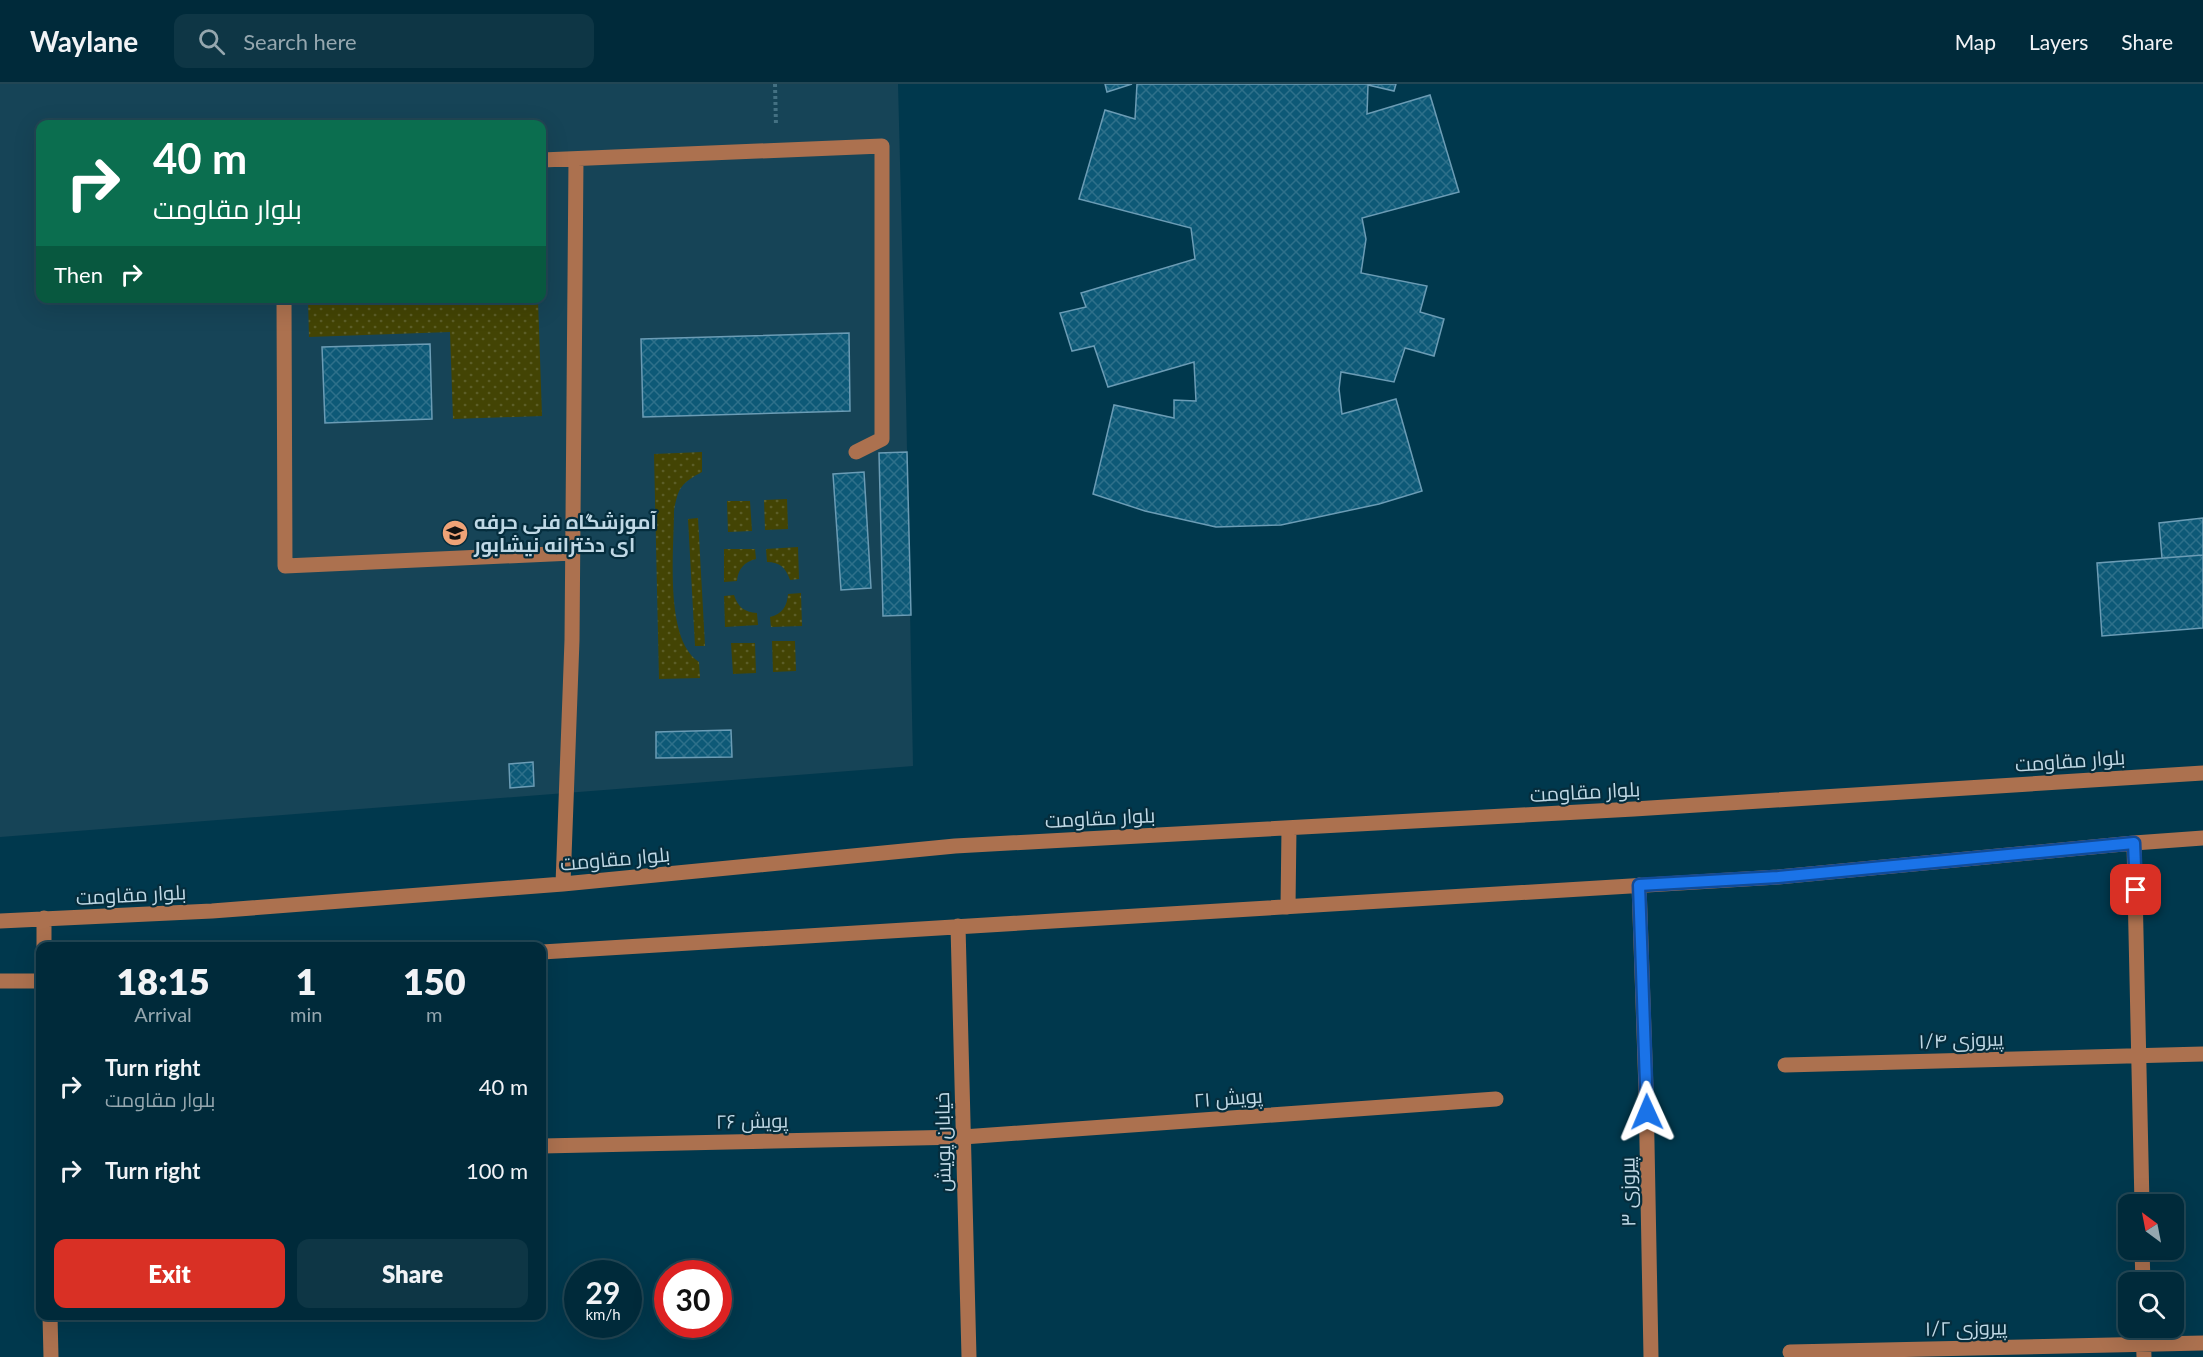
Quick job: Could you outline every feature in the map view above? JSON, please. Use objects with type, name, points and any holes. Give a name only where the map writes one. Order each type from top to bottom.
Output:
[{"type":"street","points":[[546,160],[882,146],[882,439],[855,452]]},
{"type":"street","points":[[563,884],[572,640],[576,159]]},
{"type":"street","points":[[284,303],[285,566],[573,553]]},
{"type":"street","name":"بلوار مقاومت","points":[[0,921],[212,911],[563,884],[955,846],[1622,810],[2203,773]]},
{"type":"street","points":[[1288,907],[1289,828]]},
{"type":"street","points":[[546,952],[1778,877],[2203,838]]},
{"type":"street","points":[[2134,843],[2142,1194]]},
{"type":"street","name":"پیروزی ۳","points":[[1639,885],[1651,1355]]},
{"type":"street","points":[[44,918],[44,942]]},
{"type":"street","name":"خیابان پویش","points":[[958,926],[969,1357]]},
{"type":"street","points":[[0,981],[36,981]]},
{"type":"street","name":"پیروزی ۱/۴","points":[[1785,1065],[2203,1054]]},
{"type":"street","name":"پویش ۲۱","points":[[963,1137],[1496,1099]]},
{"type":"street","name":"پویش ۲۶","points":[[546,1146],[963,1137]]},
{"type":"street","points":[[50,1320],[51,1357]]},
{"type":"street","name":"پیروزی ۱/۲","points":[[1790,1352],[2144,1351],[2203,1343]]},
{"type":"path","points":[[776,84],[776,150]]},
{"type":"shaded area","name":"آموزشگاه فنی حرفه ای دخترانه نیشابور","points":[[0,84],[898,84],[913,766],[0,837]]},
{"type":"shaded area","points":[[308,303],[538,303],[542,416],[453,419],[450,332],[309,337]]},
{"type":"shaded area","points":[[702,452],[702,472],[685,483],[675,503],[673,570],[673,593],[680,635],[688,651],[699,662],[700,678],[659,679],[654,454]]},
{"type":"shaded area","points":[[787,499],[788,529],[765,530],[764,500]]},
{"type":"shaded area","points":[[727,501],[750,501],[752,531],[728,532]]},
{"type":"shaded area","points":[[698,518],[705,646],[695,646],[688,519]]},
{"type":"shaded area","points":[[798,547],[799,579],[790,580],[782,566],[767,562],[766,549]]},
{"type":"shaded area","points":[[724,549],[755,549],[756,559],[742,567],[737,581],[724,582]]},
{"type":"shaded area","points":[[801,593],[802,626],[771,627],[770,617],[783,609],[788,594]]},
{"type":"shaded area","points":[[734,595],[742,608],[757,613],[758,625],[725,627],[724,596]]},
{"type":"shaded area","points":[[772,641],[795,641],[796,671],[773,672]]},
{"type":"shaded area","points":[[731,643],[755,643],[756,673],[733,674]]},
{"type":"building","points":[[1105,84],[1132,84],[1107,92]]},
{"type":"building","points":[[1137,84],[1396,84],[1394,91],[1368,85],[1367,114],[1430,95],[1459,192],[1362,218],[1366,239],[1361,273],[1427,286],[1420,312],[1444,319],[1434,356],[1405,348],[1394,382],[1341,372],[1339,389],[1342,414],[1396,399],[1422,491],[1379,504],[1281,525],[1216,527],[1145,511],[1093,494],[1114,405],[1174,418],[1174,400],[1196,401],[1194,362],[1108,387],[1094,346],[1072,351],[1060,313],[1086,307],[1081,293],[1195,259],[1191,228],[1079,199],[1105,110],[1135,119]]},
{"type":"building","points":[[849,333],[850,411],[643,417],[641,339]]},
{"type":"building","points":[[430,344],[432,419],[325,423],[322,347]]},
{"type":"building","points":[[907,452],[911,615],[883,616],[879,453]]},
{"type":"building","points":[[864,472],[871,588],[841,590],[833,474]]},
{"type":"building","points":[[2203,518],[2203,555],[2162,558],[2159,523]]},
{"type":"building","points":[[2203,555],[2203,628],[2102,636],[2097,563]]},
{"type":"building","points":[[731,730],[732,757],[656,758],[656,732]]},
{"type":"building","points":[[533,762],[534,786],[510,788],[509,764]]},
{"type":"place","name":"آموزشگاه فنی حرفه ای دخترانه نیشابور","points":[[455,533]]},
{"type":"route","points":[[1647,1112],[1639,885],[1778,877],[2134,843],[2136,890]]}]
